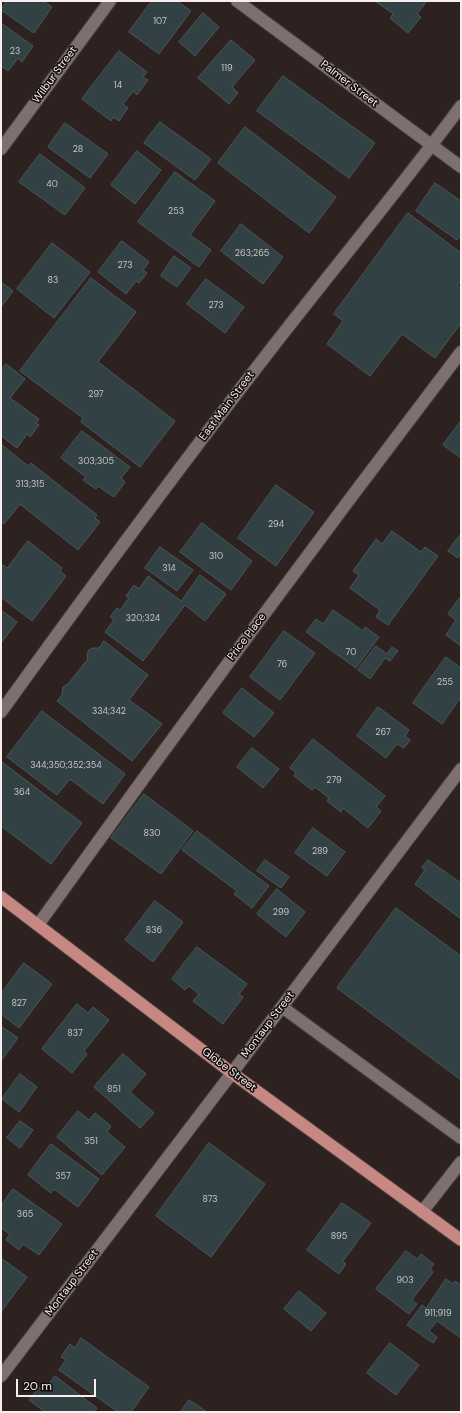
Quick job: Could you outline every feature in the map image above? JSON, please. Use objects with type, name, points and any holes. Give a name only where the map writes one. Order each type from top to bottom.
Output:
[{"type":"main road","name":"Globe Street","points":[[1,897],[232,1073],[461,1240]]},
{"type":"street","name":"Wilbur Street","points":[[1,149],[110,1]]},
{"type":"street","name":"Palmer Street","points":[[237,1],[461,167]]},
{"type":"street","name":"East Main Street","points":[[1,712],[114,556],[261,362],[432,146],[461,106]]},
{"type":"street","name":"Price Place","points":[[38,925],[135,789],[370,471],[461,352]]},
{"type":"street","name":"Montaup Street","points":[[1,1376],[461,769]]},
{"type":"street","points":[[282,1007],[461,1138]]},
{"type":"street","points":[[422,1212],[461,1162]]},
{"type":"building","points":[[7,1],[43,1],[52,7],[34,33],[1,10]]},
{"type":"building","points":[[152,1],[177,1],[191,11],[159,54],[129,32]]},
{"type":"building","points":[[375,1],[427,1],[417,14],[421,17],[408,33],[390,18],[393,14]]},
{"type":"building","points":[[203,13],[219,27],[195,56],[179,42]]},
{"type":"building","points":[[1,23],[33,46],[22,62],[18,58],[8,71],[1,66]]},
{"type":"building","points":[[231,40],[255,60],[232,87],[238,93],[229,104],[198,78]]},
{"type":"building","points":[[119,51],[147,72],[143,77],[148,80],[137,95],[133,91],[123,104],[128,108],[119,121],[113,117],[111,121],[82,99]]},
{"type":"building","points":[[283,76],[375,143],[349,178],[257,111]]},
{"type":"building","points":[[160,122],[211,159],[195,180],[144,143]]},
{"type":"building","points":[[65,123],[108,154],[90,178],[48,147]]},
{"type":"building","points":[[245,127],[336,197],[309,233],[218,163]]},
{"type":"building","points":[[137,151],[161,170],[135,204],[111,185]]},
{"type":"building","points":[[40,154],[85,188],[65,215],[19,182]]},
{"type":"building","points":[[175,172],[215,201],[190,235],[211,250],[199,267],[138,222]]},
{"type":"building","points":[[435,183],[461,201],[461,235],[457,240],[416,211]]},
{"type":"building","points":[[408,213],[461,253],[461,281],[457,286],[461,288],[461,323],[435,358],[402,334],[370,376],[327,344],[343,321],[334,314]]},
{"type":"building","points":[[241,224],[283,257],[263,284],[221,251]]},
{"type":"building","points":[[122,241],[149,262],[143,270],[147,273],[139,283],[136,281],[126,294],[98,272]]},
{"type":"building","points":[[52,243],[90,272],[54,318],[17,289]]},
{"type":"building","points":[[174,256],[191,268],[177,287],[161,276]]},
{"type":"building","points":[[91,278],[136,312],[98,362],[175,421],[140,467],[81,422],[83,418],[20,371]]},
{"type":"building","points":[[206,279],[244,307],[225,333],[187,304]]},
{"type":"building","points":[[1,282],[13,291],[1,307]]},
{"type":"building","points":[[6,364],[25,379],[10,398],[39,419],[36,423],[39,425],[30,437],[27,434],[17,448],[1,436],[1,370]]},
{"type":"building","points":[[461,421],[461,458],[443,445]]},
{"type":"building","points":[[82,431],[130,467],[121,478],[125,482],[114,497],[98,486],[96,489],[83,480],[86,477],[61,458]]},
{"type":"building","points":[[1,444],[28,466],[31,463],[97,515],[95,518],[100,522],[78,550],[20,504],[4,524],[1,521]]},
{"type":"building","points":[[276,485],[314,512],[276,566],[238,538]]},
{"type":"building","points":[[202,523],[252,561],[231,590],[180,552]]},
{"type":"building","points":[[392,531],[421,552],[425,547],[438,556],[388,625],[376,617],[380,610],[350,588],[359,575],[353,571],[376,539],[382,544]]},
{"type":"building","points":[[461,534],[461,553],[458,558],[448,551]]},
{"type":"building","points":[[28,541],[62,568],[60,571],[66,576],[32,621],[1,597],[1,564],[7,568]]},
{"type":"building","points":[[160,547],[193,570],[177,591],[145,568]]},
{"type":"building","points":[[200,575],[226,594],[205,621],[185,605],[143,661],[105,632],[114,620],[110,617],[117,608],[120,610],[129,598],[126,596],[134,585],[139,589],[148,576],[181,601]]},
{"type":"building","points":[[460,598],[461,646],[446,635],[456,620],[448,614]]},
{"type":"building","points":[[1,610],[17,622],[1,643]]},
{"type":"building","points":[[333,610],[363,631],[365,627],[379,637],[356,668],[306,632],[316,619],[323,624]]},
{"type":"building","points":[[284,631],[315,653],[280,700],[250,677]]},
{"type":"building","points":[[104,641],[148,675],[129,700],[162,724],[132,761],[57,701],[62,695],[63,687],[68,684],[88,659],[87,655],[89,650],[99,648]]},
{"type":"building","points":[[376,646],[387,654],[392,647],[398,651],[390,661],[385,658],[370,679],[358,670]]},
{"type":"building","points":[[446,657],[461,668],[461,697],[442,724],[413,703]]},
{"type":"building","points":[[242,688],[274,713],[254,737],[223,713]]},
{"type":"building","points":[[378,707],[409,730],[405,736],[410,740],[404,748],[397,744],[386,758],[357,736]]},
{"type":"building","points":[[42,711],[125,774],[103,804],[70,779],[57,795],[7,757]]},
{"type":"building","points":[[313,739],[385,796],[376,807],[381,811],[368,828],[343,808],[341,812],[327,801],[329,798],[315,787],[312,790],[294,776],[296,772],[290,768]]},
{"type":"building","points":[[252,748],[279,769],[263,788],[237,767]]},
{"type":"building","points":[[2,762],[82,823],[51,864],[1,826]]},
{"type":"building","points":[[144,794],[193,831],[161,874],[111,838]]},
{"type":"building","points":[[313,828],[345,852],[327,876],[295,853]]},
{"type":"building","points":[[197,831],[269,886],[252,908],[234,894],[237,891],[182,850]]},
{"type":"building","points":[[265,860],[289,877],[281,888],[257,871]]},
{"type":"building","points":[[428,860],[461,883],[461,919],[415,884],[425,870],[422,868]]},
{"type":"building","points":[[277,889],[305,912],[286,937],[257,914]]},
{"type":"building","points":[[155,901],[183,922],[153,962],[125,940]]},
{"type":"building","points":[[396,908],[461,956],[461,1080],[337,988]]},
{"type":"building","points":[[197,947],[247,984],[239,994],[243,997],[223,1024],[193,1001],[199,994],[189,986],[185,990],[172,979]]},
{"type":"building","points":[[24,963],[52,984],[19,1028],[1,1014],[1,994]]},
{"type":"building","points":[[77,1004],[88,1013],[93,1007],[109,1020],[84,1051],[87,1054],[72,1073],[42,1049]]},
{"type":"building","points":[[1,1026],[18,1038],[1,1061]]},
{"type":"building","points":[[123,1054],[146,1074],[130,1092],[154,1113],[140,1128],[94,1087]]},
{"type":"building","points":[[20,1074],[37,1087],[19,1112],[2,1099]]},
{"type":"building","points":[[78,1111],[89,1120],[95,1113],[111,1126],[107,1132],[125,1147],[102,1175],[57,1137]]},
{"type":"building","points":[[20,1121],[33,1130],[20,1148],[7,1138]]},
{"type":"building","points":[[209,1143],[265,1184],[211,1257],[156,1216]]},
{"type":"building","points":[[51,1144],[99,1179],[78,1207],[54,1189],[51,1193],[28,1175]]},
{"type":"building","points":[[13,1189],[62,1224],[39,1255],[23,1244],[19,1250],[6,1240],[10,1234],[1,1228],[1,1206]]},
{"type":"building","points":[[342,1203],[371,1223],[343,1261],[346,1264],[339,1274],[307,1250]]},
{"type":"building","points":[[406,1251],[417,1259],[421,1254],[434,1264],[430,1269],[433,1272],[412,1300],[417,1304],[409,1314],[376,1289]]},
{"type":"building","points":[[1,1258],[27,1277],[1,1312]]},
{"type":"building","points":[[446,1279],[453,1284],[455,1281],[461,1285],[461,1338],[437,1321],[429,1331],[437,1337],[433,1343],[407,1325],[422,1305],[426,1308]]},
{"type":"building","points":[[299,1291],[326,1313],[311,1331],[284,1309]]},
{"type":"building","points":[[81,1338],[149,1387],[131,1412],[118,1412],[59,1370],[66,1360],[61,1357],[70,1344],[75,1348]]},
{"type":"building","points":[[390,1343],[419,1365],[396,1395],[367,1373]]},
{"type":"building","points":[[55,1376],[97,1408],[94,1412],[45,1412],[29,1400],[39,1387],[44,1391]]},
{"type":"building","points":[[189,1400],[207,1412],[181,1412]]}]
